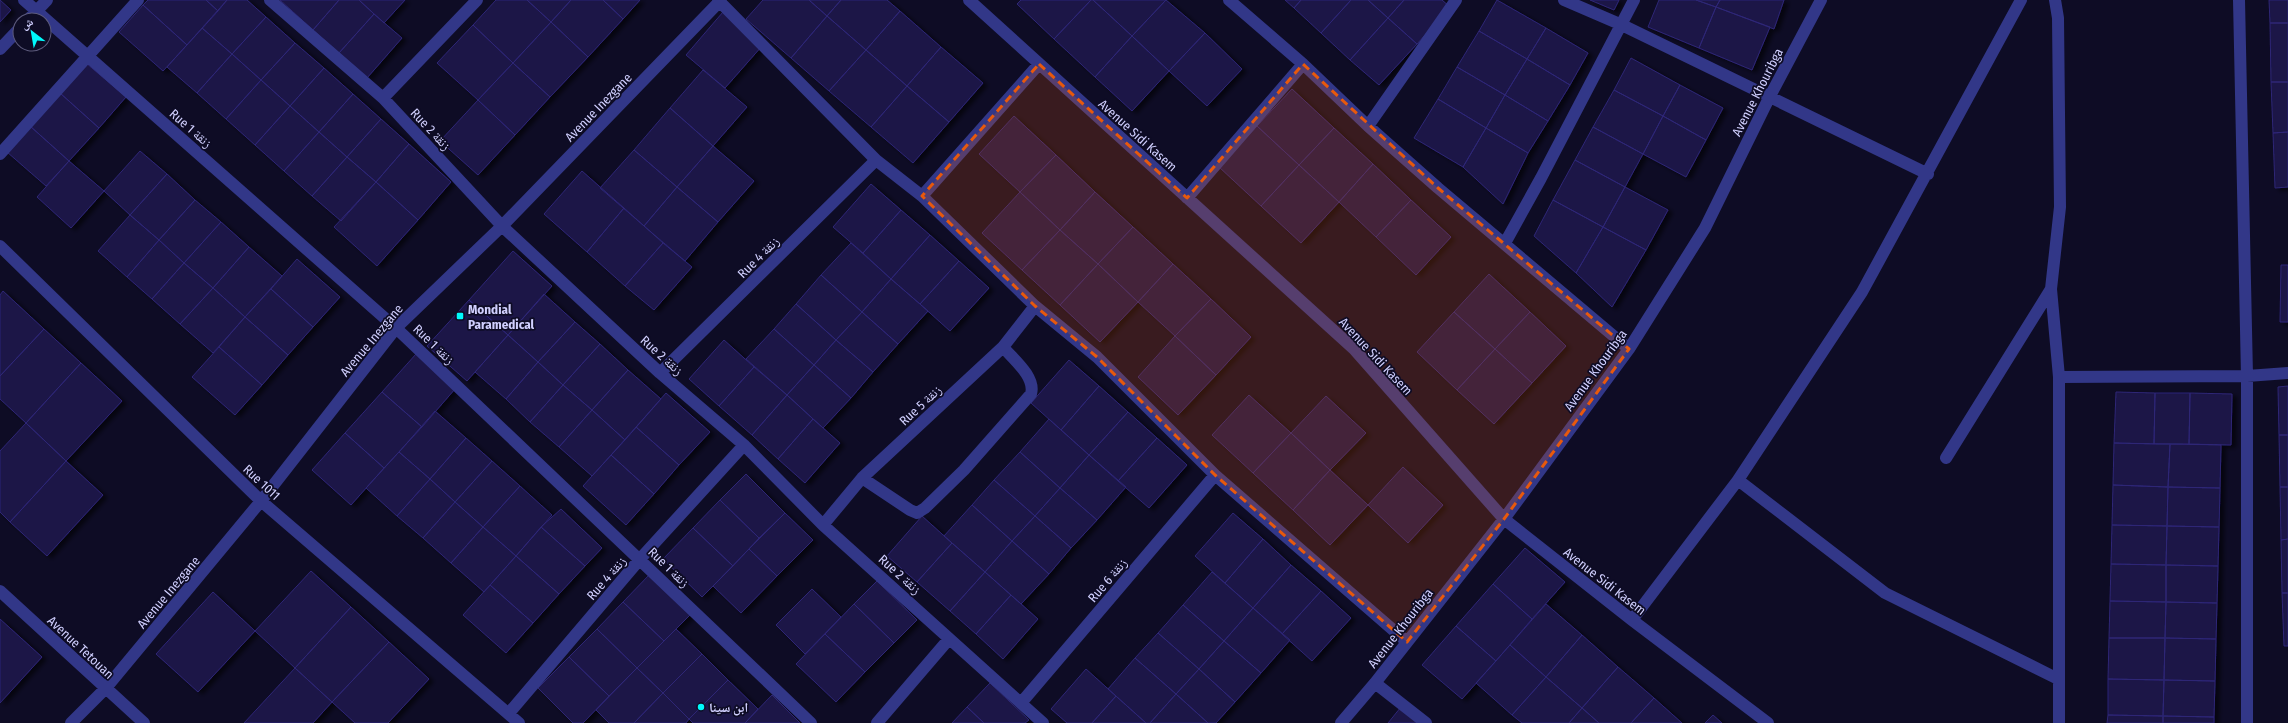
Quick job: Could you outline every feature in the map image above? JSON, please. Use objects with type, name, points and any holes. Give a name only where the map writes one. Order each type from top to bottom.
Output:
[{"type":"street","name":"Rue 1 زنقة","points":[[24,0],[30,12]]},
{"type":"street","points":[[36,12],[47,0]]},
{"type":"street","points":[[0,154],[138,0]]},
{"type":"street","name":"Rue 2 زنقة","points":[[270,0],[383,98],[502,226],[660,373],[744,445],[823,525],[1043,723]]},
{"type":"street","points":[[383,98],[477,0]]},
{"type":"street","points":[[719,0],[876,160],[922,196],[1035,306],[1097,356],[1215,475],[1407,642]]},
{"type":"street","name":"Avenue Inezgane","points":[[71,723],[106,688],[261,501],[396,328],[502,226],[719,0]]},
{"type":"street","name":"Avenue Sidi Kasem","points":[[969,0],[1354,349],[1504,519],[1632,620],[1768,723]]},
{"type":"street","points":[[1229,0],[1303,64],[1368,126],[1438,188],[1629,349]]},
{"type":"street","points":[[1368,126],[1456,0]]},
{"type":"street","points":[[1564,0],[1622,24],[1928,174]]},
{"type":"street","points":[[1505,243],[1634,0]]},
{"type":"street","name":"Avenue Khouribga","points":[[1341,723],[1375,683],[1504,519],[1629,349],[1705,228],[1770,96],[1821,0]]},
{"type":"street","points":[[1632,620],[1738,480],[1862,292],[1928,174],[2021,0]]},
{"type":"street","points":[[2055,0],[2058,18],[2060,207],[2051,289],[2059,377],[2059,723]]},
{"type":"street","points":[[2239,0],[2247,376],[2247,723]]},
{"type":"street","name":"Rue 1 زنقة","points":[[52,31],[87,56],[396,328],[811,723]]},
{"type":"street","points":[[0,49],[12,36]]},
{"type":"street","points":[[922,196],[1039,64]]},
{"type":"street","points":[[1187,198],[1303,64]]},
{"type":"street","name":"Rue 4 زنقة","points":[[660,373],[876,160]]},
{"type":"street","name":"Rue 1011","points":[[0,246],[261,501],[520,723]]},
{"type":"street","points":[[1946,458],[2051,289]]},
{"type":"street","name":"Rue 5 زنقة","points":[[823,525],[862,478],[1003,347],[1035,306]]},
{"type":"street","points":[[862,478],[910,510],[917,513],[925,508],[964,470],[1031,394],[1033,388],[1029,379],[1003,347]]},
{"type":"street","points":[[2059,377],[2247,376],[2288,373]]},
{"type":"street","name":"Rue 4 زنقة","points":[[509,713],[640,559],[744,445]]},
{"type":"street","name":"Rue 6 زنقة","points":[[1021,702],[1215,475]]},
{"type":"street","points":[[1738,480],[1885,593],[2058,679]]},
{"type":"street","name":"Avenue Tetouan","points":[[0,591],[144,723]]},
{"type":"street","points":[[876,723],[950,639]]},
{"type":"street","points":[[1375,683],[1426,723]]},
{"type":"highlighted area","points":[[1039,64],[1187,198],[1303,64],[1438,188],[1629,349],[1504,519],[1407,642],[1215,475],[1097,357],[1035,306],[922,196]]},
{"type":"building","points":[[0,0],[11,10],[0,22]]},
{"type":"building","points":[[148,0],[206,0],[218,11],[187,45],[143,5]]},
{"type":"building","points":[[206,0],[227,0],[218,11]]},
{"type":"building","points":[[227,0],[247,0],[266,17],[232,54],[202,28]]},
{"type":"building","points":[[280,0],[339,0],[313,30]]},
{"type":"building","points":[[339,0],[359,0],[374,14],[339,53],[313,30]]},
{"type":"building","points":[[359,0],[405,0],[384,23]]},
{"type":"building","points":[[496,0],[527,0],[551,22],[513,63],[473,25]]},
{"type":"building","points":[[527,0],[571,0],[551,22]]},
{"type":"building","points":[[571,0],[603,0],[623,19],[588,57],[551,22]]},
{"type":"building","points":[[603,0],[640,0],[623,19]]},
{"type":"building","points":[[763,0],[809,0],[827,16],[791,58],[746,19]]},
{"type":"building","points":[[809,0],[841,0],[827,16]]},
{"type":"building","points":[[841,0],[887,0],[900,11],[866,50],[827,16]]},
{"type":"building","points":[[1021,0],[1091,0],[1054,39],[1017,4]]},
{"type":"building","points":[[1091,0],[1093,0],[1132,36],[1095,77],[1054,39]]},
{"type":"building","points":[[1093,0],[1166,0],[1132,36]]},
{"type":"building","points":[[1166,0],[1205,33],[1169,71],[1132,36]]},
{"type":"building","points":[[1285,0],[1301,0],[1294,8]]},
{"type":"building","points":[[1301,0],[1351,0],[1321,33],[1294,8]]},
{"type":"building","points":[[1351,0],[1368,0],[1388,18],[1350,60],[1321,33]]},
{"type":"building","points":[[1368,0],[1404,0],[1388,18]]},
{"type":"building","points":[[1404,0],[1442,0],[1450,7],[1417,44],[1388,18]]},
{"type":"building","points":[[1497,0],[1546,28],[1527,59],[1479,31]]},
{"type":"building","points":[[1590,0],[1619,0],[1614,10]]},
{"type":"building","points":[[1659,0],[1696,0],[1716,7],[1699,48],[1648,27]]},
{"type":"building","points":[[1696,0],[1720,0],[1716,7]]},
{"type":"building","points":[[1720,0],[1784,0],[1774,29],[1716,7]]},
{"type":"building","points":[[2269,0],[2288,0],[2288,23],[2270,23]]},
{"type":"building","points":[[143,5],[187,45],[163,71],[119,32]]},
{"type":"building","points":[[1716,7],[1770,27],[1752,70],[1699,48]]},
{"type":"building","points":[[900,11],[941,47],[907,86],[866,50]]},
{"type":"building","points":[[723,12],[762,46],[725,88],[686,55]]},
{"type":"building","points":[[374,14],[402,38],[367,78],[339,53]]},
{"type":"building","points":[[827,16],[866,50],[829,91],[791,58]]},
{"type":"building","points":[[266,17],[295,43],[261,80],[232,54]]},
{"type":"building","points":[[1388,18],[1417,44],[1379,85],[1350,60]]},
{"type":"building","points":[[551,22],[588,57],[550,97],[513,63]]},
{"type":"building","points":[[2270,23],[2288,23],[2288,82],[2271,82]]},
{"type":"building","points":[[473,25],[513,63],[478,100],[437,63]]},
{"type":"building","points":[[202,28],[232,54],[197,93],[167,67]]},
{"type":"building","points":[[1546,28],[1588,53],[1570,85],[1527,59]]},
{"type":"building","points":[[1479,31],[1527,59],[1505,95],[1457,67]]},
{"type":"building","points":[[1205,33],[1242,69],[1207,106],[1169,71]]},
{"type":"building","points":[[1132,36],[1169,71],[1132,111],[1095,77]]},
{"type":"building","points":[[295,43],[324,68],[290,106],[261,80]]},
{"type":"building","points":[[941,47],[983,83],[949,122],[907,86]]},
{"type":"building","points":[[866,50],[907,86],[871,127],[829,91]]},
{"type":"building","points":[[232,54],[261,80],[226,119],[197,93]]},
{"type":"building","points":[[1631,58],[1680,85],[1663,116],[1614,90]]},
{"type":"building","points":[[1527,59],[1570,85],[1548,121],[1505,95]]},
{"type":"building","points":[[86,63],[126,97],[99,128],[60,93]]},
{"type":"building","points":[[513,63],[550,97],[515,135],[478,100]]},
{"type":"building","points":[[1457,67],[1505,95],[1486,128],[1438,99]]},
{"type":"building","points":[[324,68],[353,94],[319,132],[290,106]]},
{"type":"building","points":[[703,70],[747,107],[713,146],[670,108]]},
{"type":"building","points":[[261,80],[290,106],[255,145],[226,119]]},
{"type":"building","points":[[2271,82],[2288,82],[2288,132],[2273,133]]},
{"type":"building","points":[[1680,85],[1723,108],[1706,140],[1663,116]]},
{"type":"building","points":[[907,86],[949,122],[913,163],[871,127]]},
{"type":"building","points":[[1292,89],[1334,128],[1299,165],[1257,126]]},
{"type":"building","points":[[1614,90],[1663,116],[1643,154],[1593,127]]},
{"type":"building","points":[[60,93],[99,128],[69,161],[30,126]]},
{"type":"building","points":[[353,94],[381,119],[347,157],[319,132]]},
{"type":"building","points":[[1505,95],[1548,121],[1528,153],[1486,128]]},
{"type":"building","points":[[1438,99],[1486,128],[1463,167],[1414,138]]},
{"type":"building","points":[[478,100],[515,135],[478,175],[440,141]]},
{"type":"building","points":[[290,106],[319,132],[284,171],[255,145]]},
{"type":"building","points":[[670,108],[713,146],[677,187],[634,150]]},
{"type":"building","points":[[1014,116],[1056,155],[1020,192],[979,154]]},
{"type":"building","points":[[1663,116],[1706,140],[1686,177],[1643,154]]},
{"type":"building","points":[[381,119],[409,144],[376,182],[347,157]]},
{"type":"building","points":[[30,126],[69,161],[46,186],[7,152]]},
{"type":"building","points":[[1257,126],[1299,165],[1261,206],[1219,167]]},
{"type":"building","points":[[1593,127],[1643,154],[1625,187],[1575,160]]},
{"type":"building","points":[[1334,128],[1373,164],[1339,202],[1299,165]]},
{"type":"building","points":[[1486,128],[1528,153],[1503,204],[1463,167]]},
{"type":"building","points":[[319,132],[347,157],[312,196],[284,171]]},
{"type":"building","points":[[2288,132],[2288,187],[2275,188],[2273,133]]},
{"type":"building","points":[[409,144],[451,182],[418,220],[376,182]]},
{"type":"building","points":[[713,146],[754,181],[718,222],[677,187]]},
{"type":"building","points":[[634,150],[677,187],[644,226],[600,188]]},
{"type":"building","points":[[140,151],[167,174],[130,215],[104,191]]},
{"type":"building","points":[[1056,155],[1095,192],[1060,230],[1020,192]]},
{"type":"building","points":[[347,157],[376,182],[341,221],[312,196]]},
{"type":"building","points":[[1575,160],[1625,187],[1603,227],[1553,200]]},
{"type":"building","points":[[69,161],[104,191],[71,228],[37,197]]},
{"type":"building","points":[[1373,164],[1411,200],[1376,237],[1339,202]]},
{"type":"building","points":[[1299,165],[1339,202],[1301,243],[1261,206]]},
{"type":"building","points":[[582,171],[624,208],[587,252],[544,214]]},
{"type":"building","points":[[167,174],[195,200],[159,240],[130,215]]},
{"type":"building","points":[[376,182],[418,220],[377,266],[334,227]]},
{"type":"building","points":[[871,184],[901,210],[863,253],[833,227]]},
{"type":"building","points":[[677,187],[718,222],[685,261],[644,226]]},
{"type":"building","points":[[1625,187],[1668,210],[1646,250],[1603,227]]},
{"type":"building","points":[[1020,192],[1060,230],[1022,270],[982,233]]},
{"type":"building","points":[[1095,192],[1133,227],[1098,264],[1060,230]]},
{"type":"building","points":[[195,200],[221,222],[184,263],[159,240]]},
{"type":"building","points":[[1411,200],[1451,237],[1416,275],[1376,237]]},
{"type":"building","points":[[1553,200],[1603,227],[1576,273],[1534,236]]},
{"type":"building","points":[[624,208],[663,243],[625,286],[587,252]]},
{"type":"building","points":[[901,210],[930,235],[891,279],[863,253]]},
{"type":"building","points":[[130,215],[159,240],[127,277],[98,251]]},
{"type":"building","points":[[221,222],[249,247],[213,288],[184,263]]},
{"type":"building","points":[[1133,227],[1173,264],[1138,302],[1098,264]]},
{"type":"building","points":[[1603,227],[1646,250],[1612,307],[1576,273]]},
{"type":"building","points":[[1060,230],[1098,264],[1060,305],[1022,270]]},
{"type":"building","points":[[930,235],[959,261],[920,304],[891,279]]},
{"type":"building","points":[[159,240],[184,263],[152,299],[127,277]]},
{"type":"building","points":[[663,243],[692,267],[654,310],[625,286]]},
{"type":"building","points":[[851,243],[891,279],[862,312],[821,275]]},
{"type":"building","points":[[249,247],[282,276],[245,317],[213,288]]},
{"type":"building","points":[[513,251],[552,286],[508,335],[469,300]]},
{"type":"building","points":[[297,259],[340,297],[313,327],[271,289]]},
{"type":"building","points":[[959,261],[989,288],[950,331],[920,304]]},
{"type":"building","points":[[184,263],[213,288],[180,324],[152,299]]},
{"type":"building","points":[[1098,264],[1138,302],[1100,342],[1060,305]]},
{"type":"building","points":[[1173,264],[1211,299],[1175,336],[1138,302]]},
{"type":"building","points":[[2281,265],[2288,265],[2288,322],[2280,322]]},
{"type":"building","points":[[1489,274],[1530,312],[1495,349],[1454,312]]},
{"type":"building","points":[[821,275],[862,312],[836,340],[796,304]]},
{"type":"building","points":[[891,279],[928,311],[898,344],[862,312]]},
{"type":"building","points":[[213,288],[245,317],[213,353],[180,324]]},
{"type":"building","points":[[271,289],[313,327],[288,355],[245,317]]},
{"type":"building","points":[[3,291],[44,329],[0,376],[0,295]]},
{"type":"building","points":[[544,294],[575,322],[538,362],[508,335]]},
{"type":"building","points":[[1211,299],[1251,337],[1216,375],[1175,336]]},
{"type":"building","points":[[469,300],[508,335],[467,381],[427,346]]},
{"type":"building","points":[[796,304],[836,340],[814,365],[774,329]]},
{"type":"building","points":[[862,312],[898,344],[873,372],[836,340]]},
{"type":"building","points":[[1454,312],[1495,349],[1457,390],[1417,352]]},
{"type":"building","points":[[1530,312],[1566,346],[1532,383],[1495,349]]},
{"type":"building","points":[[245,317],[288,355],[262,385],[219,347]]},
{"type":"building","points":[[575,322],[600,344],[563,385],[538,362]]},
{"type":"building","points":[[44,329],[81,363],[26,423],[0,399],[0,376]]},
{"type":"building","points":[[774,329],[814,365],[787,395],[746,359]]},
{"type":"building","points":[[508,335],[538,362],[506,399],[475,372]]},
{"type":"building","points":[[1175,336],[1216,375],[1178,415],[1138,377]]},
{"type":"building","points":[[724,340],[754,367],[719,406],[689,379]]},
{"type":"building","points":[[836,340],[873,372],[851,398],[814,365]]},
{"type":"building","points":[[600,344],[628,370],[592,410],[563,385]]},
{"type":"building","points":[[219,347],[262,385],[235,415],[192,377]]},
{"type":"building","points":[[1495,349],[1532,383],[1494,424],[1457,390]]},
{"type":"building","points":[[416,354],[455,389],[422,427],[382,392]]},
{"type":"building","points":[[1069,360],[1099,386],[1061,430],[1031,403]]},
{"type":"building","points":[[538,362],[563,385],[530,422],[506,399]]},
{"type":"building","points":[[81,363],[122,401],[66,461],[26,423]]},
{"type":"building","points":[[814,365],[851,398],[823,428],[787,395]]},
{"type":"building","points":[[754,367],[787,395],[752,435],[719,406]]},
{"type":"building","points":[[628,370],[661,399],[625,440],[592,410]]},
{"type":"building","points":[[563,385],[592,410],[559,447],[530,422]]},
{"type":"building","points":[[1099,386],[1128,412],[1089,455],[1061,430]]},
{"type":"building","points":[[2288,386],[2288,435],[2279,435],[2278,387]]},
{"type":"building","points":[[382,392],[422,427],[384,468],[345,433]]},
{"type":"building","points":[[2116,392],[2155,393],[2154,444],[2114,443]]},
{"type":"building","points":[[666,393],[710,432],[679,465],[636,427]]},
{"type":"building","points":[[2155,393],[2190,393],[2189,444],[2154,444]]},
{"type":"building","points":[[2190,393],[2232,394],[2231,445],[2189,444]]},
{"type":"building","points":[[787,395],[813,419],[778,459],[752,435]]},
{"type":"building","points":[[1249,395],[1291,433],[1253,473],[1212,435]]},
{"type":"building","points":[[1326,396],[1366,433],[1330,470],[1291,433]]},
{"type":"building","points":[[592,410],[625,440],[592,476],[559,447]]},
{"type":"building","points":[[435,411],[466,438],[430,479],[399,452]]},
{"type":"building","points":[[1128,412],[1157,438],[1118,481],[1089,455]]},
{"type":"building","points":[[813,419],[840,443],[805,483],[778,459]]},
{"type":"building","points":[[1049,419],[1089,455],[1060,488],[1020,452]]},
{"type":"building","points":[[26,423],[66,461],[10,522],[0,512],[0,451]]},
{"type":"building","points":[[636,427],[679,465],[654,494],[611,455]]},
{"type":"building","points":[[345,433],[384,468],[351,505],[312,470]]},
{"type":"building","points":[[1291,433],[1330,470],[1293,510],[1253,473]]},
{"type":"building","points":[[2279,435],[2288,435],[2288,487],[2280,487]]},
{"type":"building","points":[[466,438],[492,461],[455,502],[430,479]]},
{"type":"building","points":[[1157,438],[1187,465],[1149,508],[1118,481]]},
{"type":"building","points":[[2114,443],[2170,444],[2168,487],[2113,485]]},
{"type":"building","points":[[2170,444],[2221,445],[2220,488],[2168,487]]},
{"type":"building","points":[[399,452],[430,479],[397,516],[366,488]]},
{"type":"building","points":[[1020,452],[1060,488],[1035,516],[994,480]]},
{"type":"building","points":[[611,455],[654,494],[626,525],[583,486]]},
{"type":"building","points":[[1089,455],[1126,487],[1097,520],[1060,488]]},
{"type":"building","points":[[66,461],[103,495],[47,556],[10,522]]},
{"type":"building","points":[[492,461],[520,486],[483,527],[455,502]]},
{"type":"building","points":[[1403,467],[1443,505],[1408,543],[1368,505]]},
{"type":"building","points":[[1330,470],[1368,505],[1330,545],[1293,510]]},
{"type":"building","points":[[746,474],[785,513],[759,538],[720,500]]},
{"type":"building","points":[[430,479],[455,502],[423,538],[397,516]]},
{"type":"building","points":[[994,480],[1035,516],[1012,541],[972,505]]},
{"type":"building","points":[[2113,485],[2168,487],[2167,526],[2112,525]]},
{"type":"building","points":[[520,486],[552,515],[516,556],[483,527]]},
{"type":"building","points":[[2168,487],[2220,488],[2219,527],[2167,526]]},
{"type":"building","points":[[2280,487],[2288,487],[2288,539],[2281,540]]},
{"type":"building","points":[[1060,488],[1097,520],[1071,548],[1035,516]]},
{"type":"building","points":[[720,500],[759,538],[733,566],[693,528]]},
{"type":"building","points":[[455,502],[483,527],[451,563],[423,538]]},
{"type":"building","points":[[972,505],[1012,541],[985,572],[944,536]]},
{"type":"building","points":[[561,509],[602,548],[585,566],[541,527]]},
{"type":"building","points":[[785,513],[813,540],[777,576],[749,549]]},
{"type":"building","points":[[1233,513],[1263,539],[1225,583],[1195,556]]},
{"type":"building","points":[[922,516],[952,543],[917,582],[887,556]]},
{"type":"building","points":[[1035,516],[1071,548],[1049,574],[1012,541]]},
{"type":"building","points":[[2112,525],[2167,526],[2166,565],[2111,564]]},
{"type":"building","points":[[2167,526],[2219,527],[2218,566],[2166,565]]},
{"type":"building","points":[[483,527],[516,556],[484,592],[451,563]]},
{"type":"building","points":[[541,527],[585,566],[559,594],[516,556]]},
{"type":"building","points":[[693,528],[733,566],[702,597],[663,559]]},
{"type":"building","points":[[1263,539],[1291,565],[1253,608],[1225,583]]},
{"type":"building","points":[[2288,539],[2288,593],[2282,593],[2281,540]]},
{"type":"building","points":[[1012,541],[1049,574],[1021,604],[985,572]]},
{"type":"building","points":[[952,543],[985,572],[950,611],[917,582]]},
{"type":"building","points":[[1525,548],[1565,582],[1532,619],[1493,584]]},
{"type":"building","points":[[749,549],[777,576],[741,613],[713,586]]},
{"type":"building","points":[[516,556],[559,594],[533,623],[490,585]]},
{"type":"building","points":[[2111,564],[2166,565],[2166,602],[2110,601]]},
{"type":"building","points":[[1291,565],[1321,591],[1282,634],[1253,608]]},
{"type":"building","points":[[2166,565],[2218,566],[2217,603],[2166,602]]},
{"type":"building","points":[[311,571],[351,607],[295,668],[255,631]]},
{"type":"building","points":[[985,572],[1011,595],[976,634],[950,611]]},
{"type":"building","points":[[1212,572],[1253,608],[1224,641],[1183,605]]},
{"type":"building","points":[[650,574],[691,614],[664,641],[623,602]]},
{"type":"building","points":[[877,581],[917,620],[894,643],[854,604]]},
{"type":"building","points":[[1493,584],[1532,619],[1496,661],[1456,626]]},
{"type":"building","points":[[490,585],[533,623],[506,653],[463,615]]},
{"type":"building","points":[[812,589],[841,617],[805,654],[776,625]]},
{"type":"building","points":[[1321,591],[1351,618],[1312,661],[1282,634]]},
{"type":"building","points":[[213,592],[255,631],[198,692],[156,654]]},
{"type":"building","points":[[2282,593],[2288,593],[2288,646],[2284,646]]},
{"type":"building","points":[[1011,595],[1038,619],[1003,659],[976,634]]},
{"type":"building","points":[[2110,601],[2166,602],[2165,638],[2109,638]]},
{"type":"building","points":[[623,602],[664,641],[637,668],[597,629]]},
{"type":"building","points":[[2166,602],[2217,603],[2216,639],[2165,638]]},
{"type":"building","points":[[854,604],[894,643],[865,672],[825,634]]},
{"type":"building","points":[[1546,604],[1582,635],[1546,677],[1510,645]]},
{"type":"building","points":[[1183,605],[1224,641],[1199,669],[1158,633]]},
{"type":"building","points":[[351,607],[389,642],[332,702],[295,668]]},
{"type":"building","points":[[1253,608],[1290,640],[1261,673],[1224,641]]},
{"type":"building","points":[[0,619],[42,657],[0,703]]},
{"type":"building","points":[[1456,626],[1496,661],[1462,699],[1422,665]]},
{"type":"building","points":[[597,629],[637,668],[609,696],[569,657]]},
{"type":"building","points":[[676,629],[702,654],[663,693],[637,668]]},
{"type":"building","points":[[1158,633],[1199,669],[1176,694],[1135,658]]},
{"type":"building","points":[[825,634],[865,672],[836,702],[796,664]]},
{"type":"building","points":[[1582,635],[1618,667],[1582,708],[1546,677]]},
{"type":"building","points":[[2109,638],[2165,638],[2164,680],[2108,679]]},
{"type":"building","points":[[2165,638],[2216,639],[2215,681],[2164,680]]},
{"type":"building","points":[[1224,641],[1261,673],[1235,702],[1199,669]]},
{"type":"building","points":[[389,642],[429,679],[388,723],[355,723],[332,702]]},
{"type":"building","points":[[1510,645],[1546,677],[1512,715],[1476,683]]},
{"type":"building","points":[[702,654],[728,680],[689,719],[663,693]]},
{"type":"building","points":[[569,657],[609,696],[583,723],[573,723],[538,688]]},
{"type":"building","points":[[1135,658],[1176,694],[1150,723],[1146,723],[1108,689]]},
{"type":"building","points":[[1618,667],[1654,698],[1631,723],[1599,723],[1582,708]]},
{"type":"building","points":[[295,668],[332,702],[313,723],[244,723]]},
{"type":"building","points":[[637,668],[663,693],[634,723],[609,723],[596,710]]},
{"type":"building","points":[[1086,669],[1116,696],[1092,723],[1067,723],[1051,709]]},
{"type":"building","points":[[1199,669],[1235,702],[1216,723],[1208,723],[1176,694]]},
{"type":"building","points":[[1546,677],[1582,708],[1569,723],[1522,723],[1512,715]]},
{"type":"building","points":[[2108,679],[2164,680],[2163,716],[2108,715]]},
{"type":"building","points":[[728,680],[758,709],[745,723],[693,723],[689,719]]},
{"type":"building","points":[[2164,680],[2215,681],[2214,717],[2163,716]]},
{"type":"building","points":[[990,683],[1029,720],[1025,723],[984,723],[967,707]]},
{"type":"building","points":[[663,693],[689,719],[686,723],[634,723]]},
{"type":"building","points":[[1176,694],[1208,723],[1150,723]]},
{"type":"building","points":[[772,695],[800,723],[745,723]]},
{"type":"building","points":[[1116,696],[1146,723],[1092,723]]},
{"type":"building","points":[[1654,698],[1682,723],[1631,723]]},
{"type":"building","points":[[967,707],[984,723],[952,723]]},
{"type":"building","points":[[1401,707],[1420,723],[1388,723]]},
{"type":"building","points":[[1582,708],[1599,723],[1569,723]]},
{"type":"building","points":[[1713,715],[1722,723],[1705,723]]},
{"type":"building","points":[[2108,715],[2163,716],[2163,723],[2107,723]]},
{"type":"building","points":[[2163,716],[2214,717],[2214,723],[2163,723]]},
{"type":"place","name":"Mondial Paramedical","points":[[460,316]]},
{"type":"place","name":"ابن سينا","points":[[701,707]]}]
